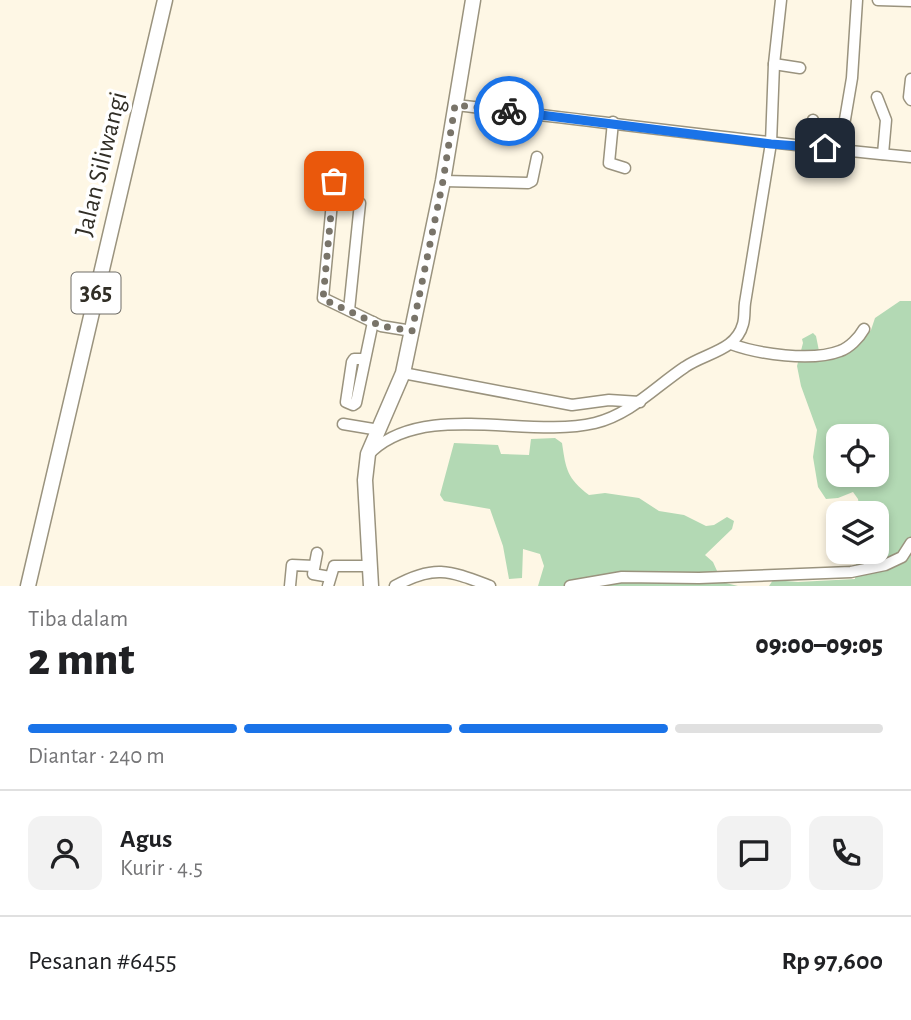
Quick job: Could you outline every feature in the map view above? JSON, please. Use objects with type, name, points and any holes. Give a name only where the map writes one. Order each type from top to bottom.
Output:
[{"type":"main road","name":"Jalan Siliwangi","points":[[28,586],[165,0]]},
{"type":"main road","points":[[371,586],[365,480],[368,454],[403,373],[443,181],[473,0]]},
{"type":"street","points":[[473,0],[478,0]]},
{"type":"street","points":[[368,454],[388,438],[415,428],[488,424],[568,428],[610,419],[640,402],[685,367],[731,344],[743,324],[768,143],[781,0]]},
{"type":"street","points":[[840,149],[852,78],[857,0]]},
{"type":"street","points":[[878,0],[911,1]]},
{"type":"street","points":[[774,64],[800,68]]},
{"type":"street","points":[[911,79],[911,100]]},
{"type":"street","points":[[877,97],[886,120],[883,154]]},
{"type":"street","points":[[455,105],[613,122],[768,143],[911,157]]},
{"type":"street","points":[[811,146],[813,120]]},
{"type":"street","points":[[613,122],[609,163],[625,168]]},
{"type":"street","points":[[443,181],[528,183],[532,181],[537,157]]},
{"type":"street","points":[[334,181],[323,299],[381,326],[412,331]]},
{"type":"street","points":[[349,310],[360,203]]},
{"type":"street","points":[[365,359],[373,322]]},
{"type":"street","points":[[731,344],[767,353],[816,355],[846,348],[864,329]]},
{"type":"street","points":[[403,373],[572,405],[610,400],[640,402]]},
{"type":"street","points":[[343,424],[379,430]]},
{"type":"street","points":[[570,586],[622,577],[699,578],[851,572],[885,565],[902,557],[911,543]]},
{"type":"street","points":[[317,553],[313,574],[329,582],[334,566],[370,566]]},
{"type":"street","points":[[290,586],[292,565],[314,566]]},
{"type":"street","points":[[395,586],[429,571],[444,571],[490,586]]},
{"type":"green space","points":[[900,301],[911,301],[911,586],[769,586],[773,580],[798,582],[855,579],[856,564],[889,564],[889,501],[858,501],[853,492],[826,499],[818,487],[813,457],[817,430],[801,386],[797,366],[802,339],[813,333],[820,356],[855,346],[871,330],[875,318]]},
{"type":"green space","points":[[555,438],[562,443],[572,478],[589,495],[605,493],[639,498],[659,511],[684,515],[706,526],[714,525],[727,517],[734,521],[732,529],[705,555],[713,562],[722,582],[738,586],[538,586],[544,566],[540,554],[523,549],[522,578],[509,579],[503,546],[490,509],[444,501],[440,495],[454,443],[498,445],[501,454],[529,455],[531,439]]},
{"type":"way so far","points":[[334,181],[323,299],[381,326],[412,331],[443,181],[455,105],[509,111]]},
{"type":"route","points":[[509,111],[710,134],[771,144],[825,148]]}]
